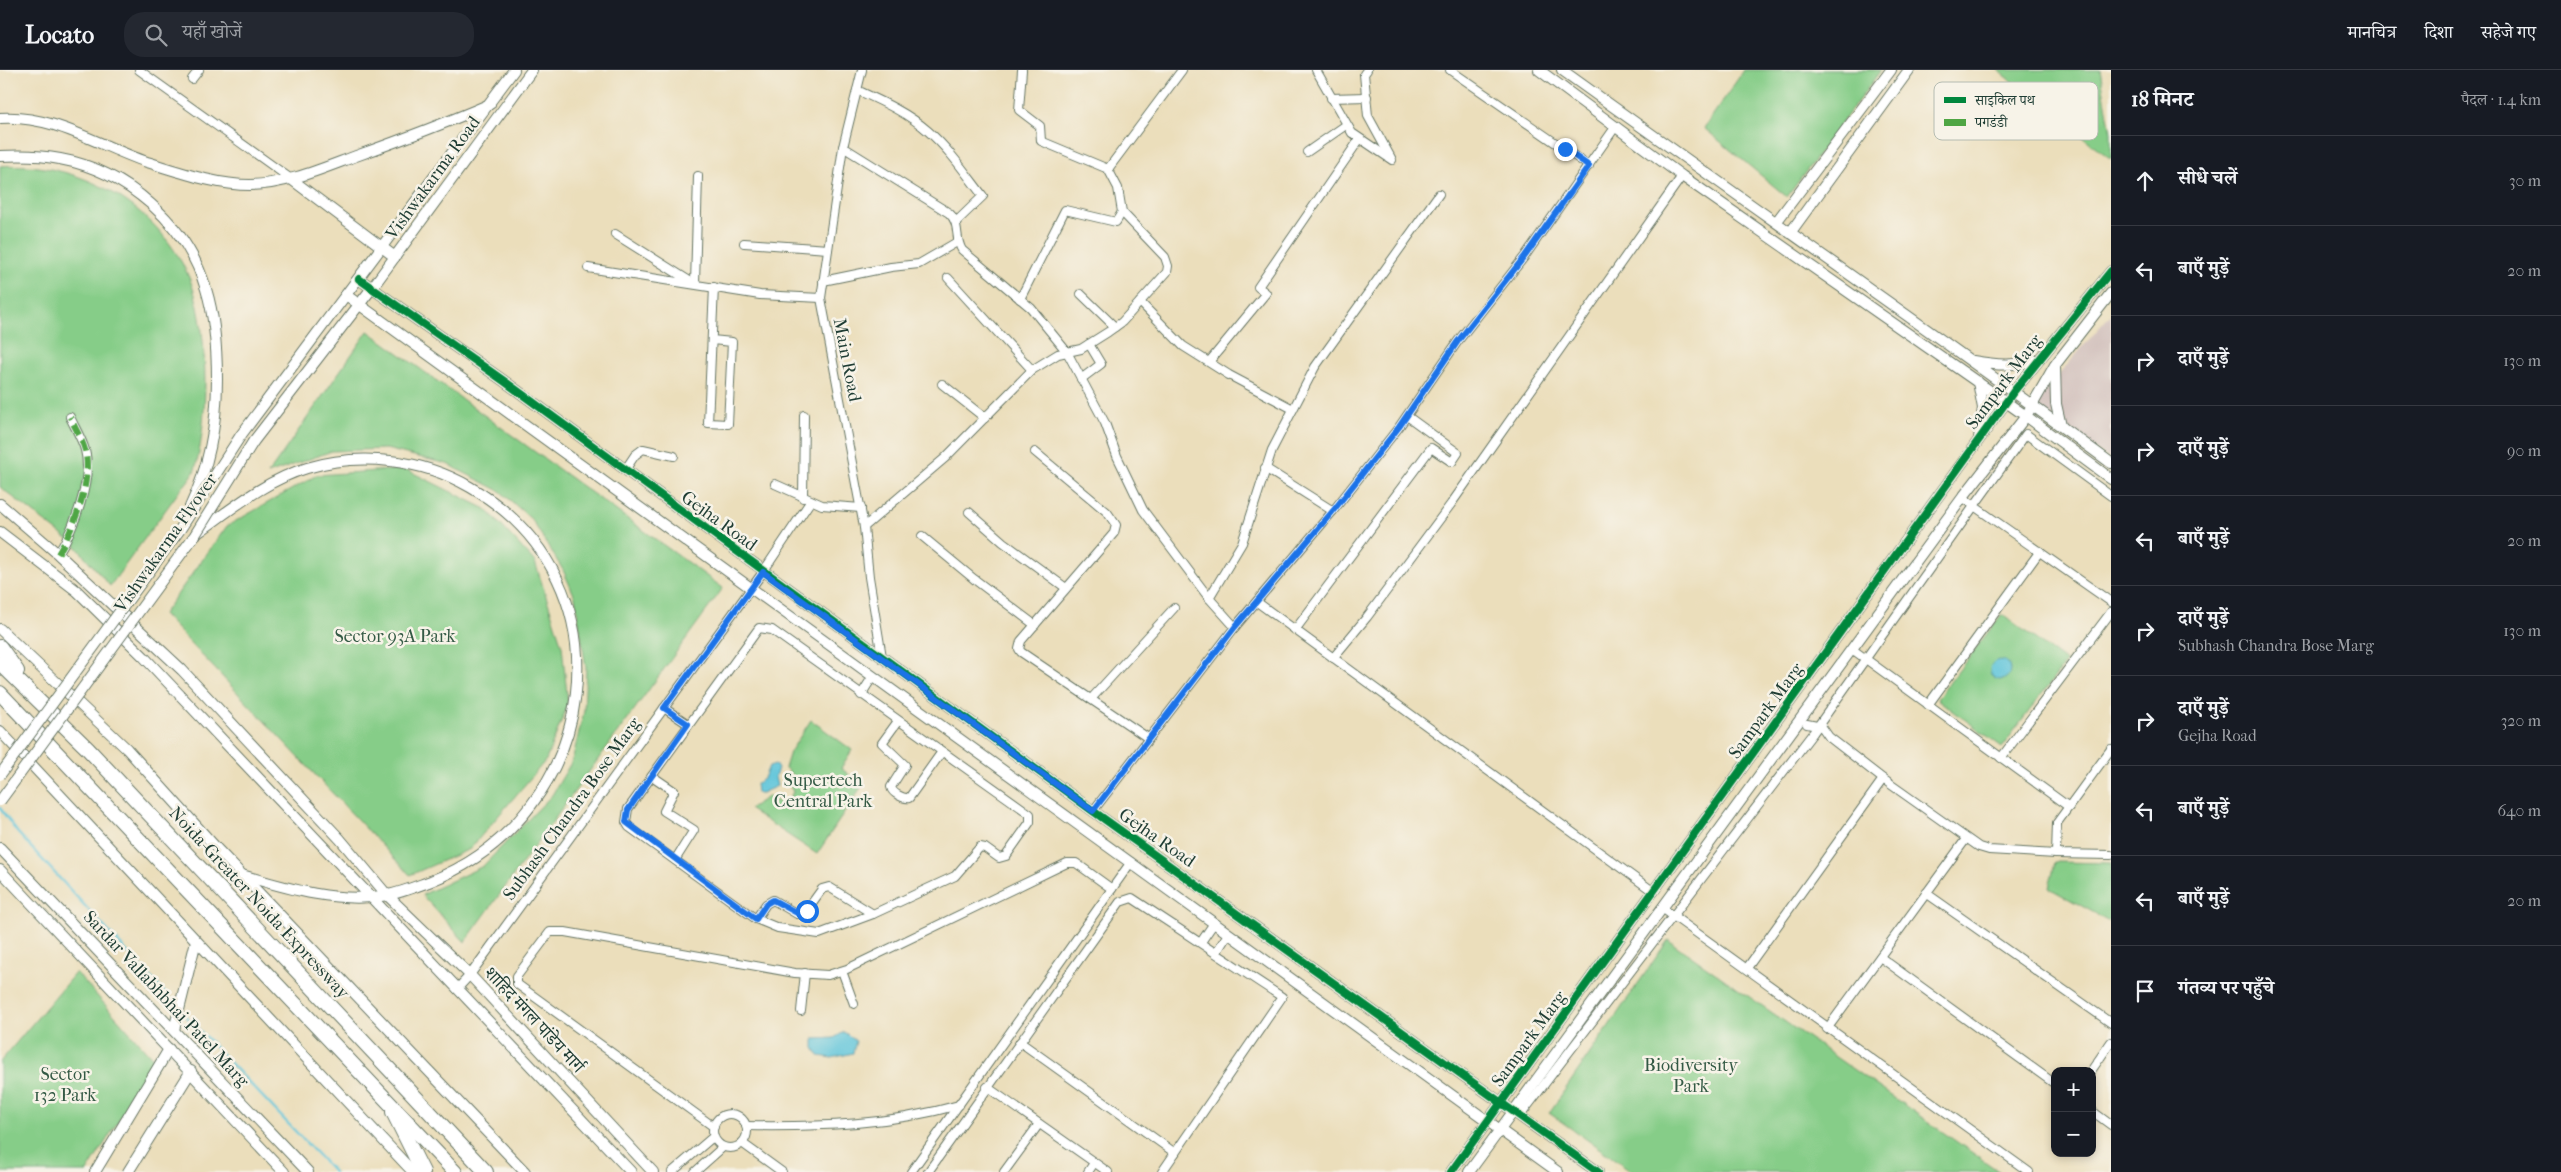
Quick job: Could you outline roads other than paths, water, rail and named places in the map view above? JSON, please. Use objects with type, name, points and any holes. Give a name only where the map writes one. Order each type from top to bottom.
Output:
[{"type":"highway","points":[[0,647],[30,691]]},
{"type":"highway","name":"Noida-Greater Noida Expressway","points":[[0,663],[88,748],[486,1172]]},
{"type":"highway","points":[[0,693],[455,1172]]},
{"type":"highway","points":[[386,1098],[423,1172]]},
{"type":"street","points":[[139,70],[291,179],[395,257]]},
{"type":"street","points":[[192,79],[199,70]]},
{"type":"street","name":"Vishwakarma Road","points":[[346,295],[383,248],[514,70]]},
{"type":"street","name":"Vishwakarma Road","points":[[359,304],[532,70]]},
{"type":"street","name":"Main Road","points":[[862,70],[843,147],[822,298],[861,508],[882,657]]},
{"type":"street","points":[[864,527],[933,469],[1044,360],[1067,352],[1082,350],[1115,327],[1162,278],[1168,266],[1165,257],[1122,212],[1118,188],[1108,169],[1041,142],[1040,126],[1019,110],[1022,70]]},
{"type":"street","points":[[1108,169],[1182,70]]},
{"type":"street","points":[[1316,70],[1346,125],[1359,140],[1392,160],[1368,116],[1364,74],[1367,70]]},
{"type":"street","points":[[1450,70],[1589,166]]},
{"type":"street","points":[[1539,70],[1682,176],[1978,382],[2111,479]]},
{"type":"street","points":[[1562,70],[1710,176],[1777,221],[1790,233],[2014,391],[2111,463]]},
{"type":"street","points":[[1777,221],[1891,70]]},
{"type":"street","points":[[1790,233],[1909,70]]},
{"type":"street","points":[[858,90],[883,102],[927,130],[952,155],[983,196],[956,222]]},
{"type":"street","points":[[1332,98],[1366,97]]},
{"type":"street","points":[[0,118],[17,117],[60,126],[138,159],[211,180],[252,184],[291,179],[490,104]]},
{"type":"street","points":[[1307,152],[1346,125]]},
{"type":"street","points":[[1630,136],[1639,125]]},
{"type":"street","points":[[1093,811],[1235,627],[1333,511],[1407,416],[1458,341],[1525,256],[1616,126]]},
{"type":"street","points":[[1209,362],[1266,293],[1258,287],[1359,140]]},
{"type":"street","points":[[843,147],[949,213],[956,222],[957,242],[962,250],[1031,308],[1067,352],[1105,423],[1117,456],[1143,510],[1209,598],[1235,627]]},
{"type":"street","points":[[0,156],[28,155],[61,159],[94,169],[124,184],[157,208],[182,236],[206,287],[214,326],[217,402],[203,481],[181,528]]},
{"type":"street","points":[[695,284],[698,176]]},
{"type":"street","points":[[1333,658],[1367,617],[1451,504],[1682,176]]},
{"type":"street","points":[[1702,190],[1710,176]]},
{"type":"street","points":[[1209,598],[1242,543],[1265,468],[1293,409],[1320,361],[1439,194]]},
{"type":"street","points":[[1020,299],[1065,210],[1116,222],[1122,212]]},
{"type":"street","points":[[615,234],[695,284]]},
{"type":"street","points":[[823,281],[891,267],[919,264],[957,242]]},
{"type":"street","points":[[744,243],[828,249]]},
{"type":"street","points":[[588,268],[760,295],[822,298]]},
{"type":"street","name":"Sampark Marg","points":[[1451,1172],[2014,391],[2111,271]]},
{"type":"street","points":[[948,278],[1032,370]]},
{"type":"street","name":"Gejha Road","points":[[359,279],[1093,811],[1598,1172]]},
{"type":"street","points":[[712,340],[732,342],[728,424],[708,422],[714,287]]},
{"type":"street","name":"Sampark Marg","points":[[1469,1172],[1498,1130],[1516,1114],[1662,908],[1804,722],[1852,649],[1963,497],[2026,416],[2055,365],[2111,293]]},
{"type":"street","points":[[1081,294],[1115,327]]},
{"type":"street","name":"Gejha Road","points":[[346,295],[1558,1172]]},
{"type":"street","name":"Vishwakarma Flyover","points":[[0,775],[181,528],[241,436],[346,295]]},
{"type":"street","points":[[1140,302],[1184,346],[1293,409]]},
{"type":"street","name":"Vishwakarma Flyover","points":[[0,801],[195,535],[254,442],[359,304]]},
{"type":"street","points":[[1082,379],[1101,364],[1089,344]]},
{"type":"street","points":[[1970,360],[2000,366],[2016,366],[2040,359]]},
{"type":"street","points":[[2055,365],[2056,404],[2061,426]]},
{"type":"street","points":[[1978,382],[1983,408],[1978,441]]},
{"type":"street","points":[[942,384],[985,418]]},
{"type":"street","points":[[804,415],[807,500]]},
{"type":"street","points":[[1295,630],[1431,448],[1452,462],[1458,453],[1407,416]]},
{"type":"street","points":[[58,554],[70,534],[86,485],[85,450],[70,417]]},
{"type":"street","points":[[1516,1114],[1673,915],[1819,725],[2026,434],[2111,496]]},
{"type":"street","points":[[625,470],[635,455],[643,450],[674,456]]},
{"type":"street","points":[[1035,452],[1107,512],[1116,525],[1114,533],[1019,645],[1021,652],[1148,738]]},
{"type":"street","points":[[195,535],[250,497],[280,479],[306,468],[350,461],[378,460],[417,464],[453,477],[488,497],[521,526],[545,555],[560,587],[574,628],[578,668],[575,705],[568,738],[549,780],[516,825],[482,854],[454,871],[410,889],[387,895],[348,897],[299,891],[242,875]]},
{"type":"street","points":[[1265,468],[1333,511]]},
{"type":"street","points":[[775,484],[807,500],[831,507],[861,508]]},
{"type":"street","points":[[1963,497],[2111,602]]},
{"type":"street","name":"Subhash Chandra Bose Marg","points":[[457,989],[470,975],[763,572],[807,500]]},
{"type":"street","name":"शाहिद मंगल पांडेय मार्ग","points":[[0,504],[58,554],[182,670],[340,838],[387,895],[470,975],[653,1172]]},
{"type":"street","points":[[969,512],[1003,542],[1066,588]]},
{"type":"street","points":[[0,532],[77,591],[144,657],[631,1172]]},
{"type":"street","points":[[922,536],[974,579],[1035,625]]},
{"type":"street","points":[[1928,705],[2040,551]]},
{"type":"street","points":[[77,591],[86,580]]},
{"type":"street","points":[[1257,602],[1654,892]]},
{"type":"street","points":[[1091,699],[1174,608]]},
{"type":"street","points":[[2001,758],[2111,612]]},
{"type":"street","points":[[763,627],[772,630],[861,695],[1030,814],[1030,822],[1004,858],[998,858],[985,848],[980,847],[955,876],[873,914],[819,934],[778,928],[756,919],[626,822],[628,810],[688,724],[759,628],[763,627]]},
{"type":"street","points":[[0,629],[127,749],[242,875],[525,1172]]},
{"type":"street","points":[[1852,649],[2069,807]]},
{"type":"street","points":[[861,695],[873,676]]},
{"type":"street","points":[[664,708],[688,724]]},
{"type":"street","points":[[898,721],[882,744],[904,765],[891,787],[893,792],[905,799],[909,798],[942,753]]},
{"type":"street","points":[[1804,722],[1819,725],[1829,737],[1883,779],[1966,839],[1989,850],[2111,855]]},
{"type":"street","points":[[1804,722],[1813,733],[1829,737]]},
{"type":"street","points":[[0,731],[413,1172]]},
{"type":"street","points":[[2056,854],[2058,823],[2111,749]]},
{"type":"street","points":[[652,776],[674,792],[664,811],[694,830],[675,860]]},
{"type":"street","points":[[1747,968],[1883,779]]},
{"type":"street","points":[[1827,1028],[1966,839]]},
{"type":"street","name":"Sardar Vallabhbhai Patel Marg","points":[[0,848],[308,1172]]},
{"type":"street","points":[[911,1172],[1131,862]]},
{"type":"street","points":[[714,1127],[517,984],[517,976],[546,936],[555,930],[805,973],[828,975],[842,971],[1067,863],[1076,863],[1112,889]]},
{"type":"street","name":"Sardar Vallabhbhai Patel Marg","points":[[0,870],[284,1172]]},
{"type":"street","points":[[756,919],[766,904],[773,900],[797,914],[804,914],[822,889],[829,886],[873,914]]},
{"type":"street","points":[[1926,893],[2111,1023]]},
{"type":"street","points":[[928,1172],[987,1087],[1123,900],[1132,898],[1138,900],[1201,942],[1281,998],[1162,1172]]},
{"type":"street","points":[[1662,908],[2029,1172]]},
{"type":"street","points":[[1201,942],[1214,923]]},
{"type":"street","points":[[1216,953],[1228,934]]},
{"type":"street","points":[[174,1030],[196,941]]},
{"type":"street","points":[[1880,957],[2051,1081]]},
{"type":"street","points":[[842,971],[854,1004]]},
{"type":"street","points":[[801,1011],[805,973]]},
{"type":"street","points":[[1020,1042],[1175,1153]]},
{"type":"street","points":[[2094,1067],[2111,1042]]},
{"type":"street","points":[[95,1172],[169,1049]]},
{"type":"street","points":[[128,1172],[191,1071]]},
{"type":"street","points":[[987,1087],[1108,1172]]},
{"type":"street","points":[[746,1126],[815,1126],[875,1123],[930,1113],[959,1105]]},
{"type":"street","points":[[2093,1112],[2111,1125]]},
{"type":"street","points":[[727,1114],[737,1115],[746,1126],[746,1135],[742,1143],[733,1148],[724,1146],[714,1136],[714,1127],[718,1118],[727,1114]]},
{"type":"street","points":[[1004,1172],[1038,1124]]},
{"type":"street","points":[[672,1172],[714,1136]]},
{"type":"street","points":[[742,1143],[782,1172]]},
{"type":"street","points":[[689,1158],[697,1170],[724,1146]]},
{"type":"street","points":[[1088,1172],[1094,1163]]},
{"type":"water","points":[[2000,660],[2007,663],[2010,670],[2007,677],[2000,680],[1993,677],[1990,670],[1993,663]]},
{"type":"water","points":[[775,764],[778,769],[775,777],[777,786],[762,793],[757,793],[756,784],[764,778],[769,766]]},
{"type":"water","points":[[844,1032],[856,1041],[853,1053],[832,1058],[819,1056],[814,1048],[814,1039],[834,1038]]},
{"type":"waterway","points":[[0,808],[17,832],[177,1006]]},
{"type":"waterway","points":[[182,1012],[334,1172]]},
{"type":"park label","name":"Sector 93A Park","points":[[395,636]]},
{"type":"park label","name":"Supertech Central Park","points":[[823,790]]},
{"type":"park label","name":"Biodiversity Park","points":[[1691,1075]]},
{"type":"park label","name":"Sector 132 Park","points":[[65,1084]]}]
